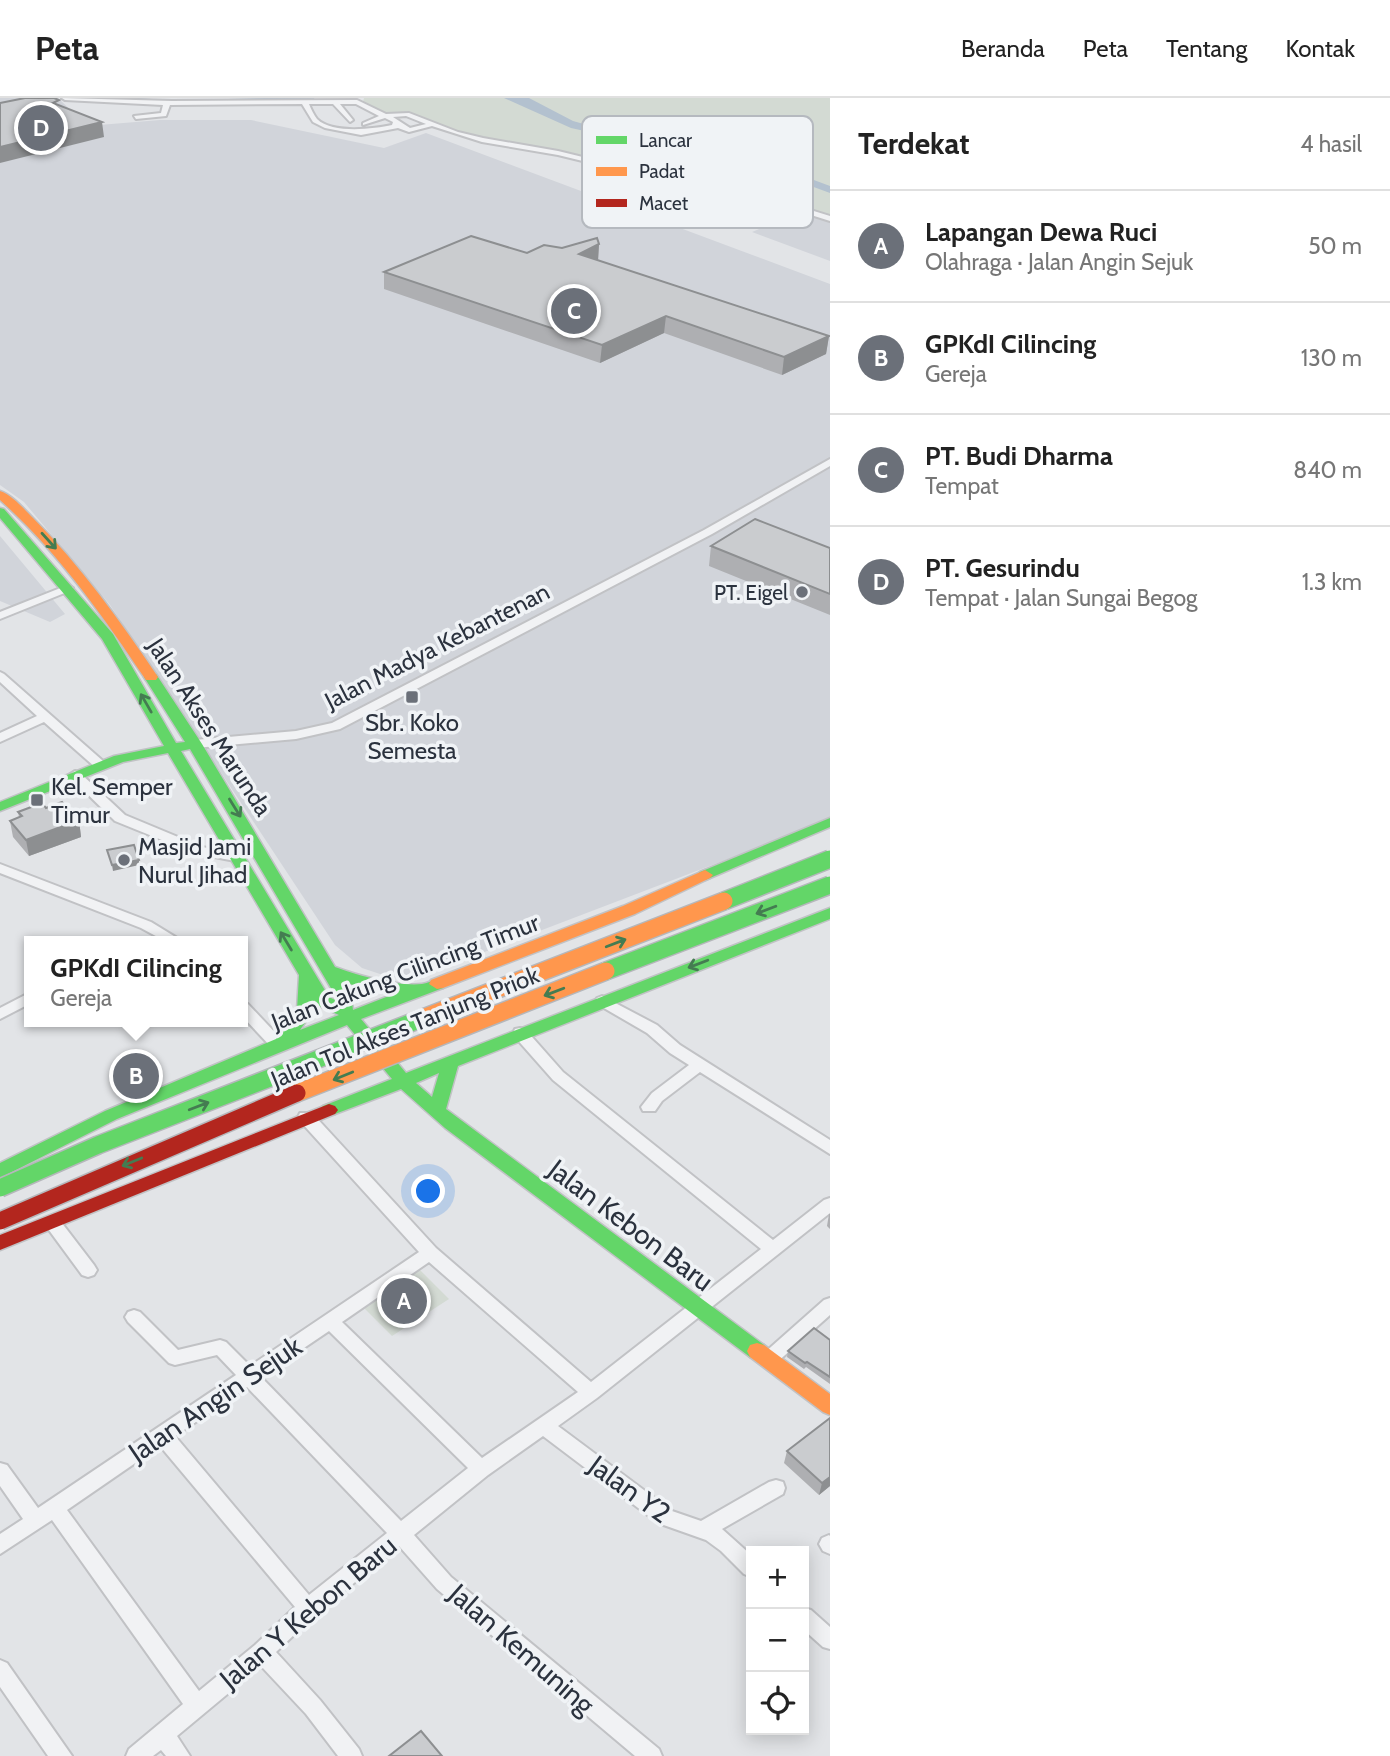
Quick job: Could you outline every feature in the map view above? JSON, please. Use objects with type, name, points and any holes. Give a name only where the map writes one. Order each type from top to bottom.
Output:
[{"type":"main road","name":"Jalan Akses Marunda","points":[[0,494],[24,513],[93,592],[195,744],[267,859],[343,995],[347,1014]]},
{"type":"main road","name":"Jalan Akses Marunda","points":[[0,511],[108,637],[235,857],[323,1001],[347,1014],[404,1083]]},
{"type":"main road","name":"Jalan Madya Kebantenan","points":[[0,807],[99,764],[171,746],[195,744]]},
{"type":"main road","name":"Jalan Cakung Cilincing Timur","points":[[0,1171],[111,1115],[347,1014],[430,988],[629,910],[830,822]]},
{"type":"main road","points":[[629,910],[667,903],[792,856]]},
{"type":"main road","name":"Jalan Tol Akses Tanjung Priok","points":[[0,1188],[98,1145],[830,859]]},
{"type":"main road","name":"Jalan Tol Akses Tanjung Priok","points":[[0,1221],[107,1172],[450,1032],[830,885]]},
{"type":"main road","points":[[0,1243],[306,1117],[404,1083],[520,1033],[830,913]]},
{"type":"main road","points":[[330,971],[362,983],[430,988],[434,1003],[464,1040],[485,1048]]},
{"type":"main road","points":[[280,1044],[305,1011],[307,976]]},
{"type":"main road","points":[[436,1110],[451,1062]]},
{"type":"main road","points":[[389,1066],[416,1071],[431,1070]]},
{"type":"main road","name":"Jalan Kebon Baru","points":[[404,1083],[436,1110],[830,1406]]},
{"type":"street","points":[[172,101],[218,98]]},
{"type":"street","points":[[75,110],[68,102],[69,99],[357,102],[398,122],[395,124],[398,125]]},
{"type":"street","points":[[136,117],[166,114],[172,101]]},
{"type":"street","points":[[304,102],[315,121],[324,126],[361,134],[398,125],[409,130],[432,124]]},
{"type":"street","points":[[335,102],[350,120]]},
{"type":"street","points":[[365,124],[385,116],[407,114],[482,140],[582,159]]},
{"type":"street","points":[[813,214],[830,219]]},
{"type":"street","name":"Jalan Madya Kebantenan","points":[[195,744],[296,735],[337,726],[708,532],[830,462]]},
{"type":"street","points":[[0,616],[68,588]]},
{"type":"street","points":[[0,676],[99,764]]},
{"type":"street","points":[[0,738],[44,717]]},
{"type":"street","points":[[75,775],[121,818],[199,850],[235,857]]},
{"type":"street","points":[[0,868],[157,936]]},
{"type":"street","points":[[0,1014],[24,1001]]},
{"type":"street","points":[[603,1001],[652,1029],[700,1065],[830,1148]]},
{"type":"street","points":[[248,1013],[280,1044]]},
{"type":"street","points":[[520,1033],[558,1076],[774,1250]]},
{"type":"street","points":[[649,1107],[657,1097],[700,1065]]},
{"type":"street","points":[[306,1117],[430,1253],[591,1393]]},
{"type":"street","points":[[545,1427],[830,1204]]},
{"type":"street","points":[[52,1222],[88,1270]]},
{"type":"street","name":"Jalan Angin Sejuk","points":[[0,1545],[430,1253]]},
{"type":"street","points":[[769,1359],[830,1306]]},
{"type":"street","name":"Jalan Kemuning","points":[[134,1317],[175,1358],[220,1347],[444,1583],[651,1756]]},
{"type":"street","points":[[329,1320],[481,1469]]},
{"type":"street","name":"Jalan Y Kebon Baru","points":[[137,1756],[262,1652],[308,1608],[481,1469],[545,1427]]},
{"type":"street","name":"Jalan Y2","points":[[545,1427],[665,1517],[682,1526],[718,1537],[746,1563]]},
{"type":"street","points":[[162,1435],[308,1608]]},
{"type":"street","points":[[0,1471],[36,1521]]},
{"type":"street","points":[[702,1530],[776,1488]]},
{"type":"street","points":[[55,1508],[197,1706]]},
{"type":"street","points":[[809,1621],[830,1640]]},
{"type":"street","points":[[262,1652],[313,1707],[351,1756]]},
{"type":"street","points":[[0,1670],[61,1756]]},
{"type":"street","points":[[163,1735],[179,1756]]},
{"type":"shaded area","points":[[0,98],[58,98],[87,126],[160,120],[251,120],[384,148],[426,133],[582,191],[582,228],[680,228],[830,284],[830,820],[440,969],[392,978],[362,968],[335,945],[110,605],[24,502],[0,485]]},
{"type":"shaded area","points":[[364,98],[830,98],[830,219],[813,213],[813,116],[582,116],[582,159],[456,133],[407,114],[385,116],[362,106]]},
{"type":"shaded area","points":[[813,213],[830,219],[830,261],[752,232],[761,228],[813,228]]},
{"type":"shaded area","points":[[0,536],[65,614],[50,622],[0,601]]},
{"type":"shaded area","points":[[416,1266],[449,1299],[392,1336],[359,1303]]},
{"type":"water","points":[[504,98],[529,98],[582,124],[582,130]]},
{"type":"water","points":[[813,180],[830,186],[830,193],[813,187]]},
{"type":"building","points":[[25,98],[54,98],[59,100],[53,103],[102,122],[0,147],[0,103]]},
{"type":"building","points":[[471,236],[527,253],[544,245],[562,248],[597,238],[599,244],[579,254],[829,336],[784,357],[666,316],[602,345],[384,272]]},
{"type":"building","points":[[755,519],[830,548],[830,594],[711,546]]},
{"type":"building","points":[[62,802],[79,820],[26,840],[10,821],[22,816],[18,812],[42,803],[46,808]]},
{"type":"building","name":"Masjid Jami Nurul Jihad","points":[[134,845],[139,860],[112,865],[107,850]]},
{"type":"building","points":[[139,1061],[147,1073],[131,1079],[123,1067]]},
{"type":"building","points":[[814,1328],[830,1340],[830,1377],[788,1351]]},
{"type":"building","points":[[830,1418],[830,1477],[822,1483],[787,1451]]},
{"type":"building","points":[[421,1731],[442,1756],[389,1756]]},
{"type":"waterway","points":[[120,98],[162,101]]},
{"type":"waterway","points":[[199,101],[313,98]]},
{"type":"traffic: fast","points":[[0,511],[108,637],[235,857],[323,1001],[344,1010],[404,1082]]},
{"type":"traffic: fast","points":[[151,677],[320,955],[343,995],[344,1010]]},
{"type":"traffic: fast","points":[[0,807],[119,759],[195,744]]},
{"type":"traffic: fast","points":[[705,875],[830,822]]},
{"type":"traffic: fast","points":[[724,901],[830,859]]},
{"type":"traffic: fast","points":[[606,971],[830,885]]},
{"type":"traffic: fast","points":[[329,1110],[830,913]]},
{"type":"traffic: fast","points":[[330,971],[362,983],[417,989]]},
{"type":"traffic: fast","points":[[282,1043],[305,1011],[307,976]]},
{"type":"traffic: fast","points":[[0,1171],[111,1115],[278,1045],[437,984]]},
{"type":"traffic: fast","points":[[0,1188],[98,1145],[423,1018]]},
{"type":"traffic: fast","points":[[437,1110],[451,1062]]},
{"type":"traffic: fast","points":[[404,1082],[451,1123],[757,1351]]},
{"type":"traffic: slow","points":[[0,494],[44,535],[82,580],[151,677]]},
{"type":"traffic: slow","points":[[437,984],[629,910],[705,875]]},
{"type":"traffic: slow","points":[[423,1018],[724,901]]},
{"type":"traffic: slow","points":[[297,1093],[606,971]]},
{"type":"traffic: slow","points":[[757,1351],[830,1406]]},
{"type":"traffic: jam","points":[[0,1221],[297,1093]]},
{"type":"traffic: jam","points":[[0,1243],[329,1110]]},
{"type":"place","name":"PT. Gesurindu","points":[[41,128]]},
{"type":"place","name":"PT. Budi Dharma","points":[[574,311]]},
{"type":"place","name":"PT. Eigel","points":[[802,592]]},
{"type":"place","name":"Sbr. Koko Semesta","points":[[412,697]]},
{"type":"place","name":"Kel. Semper Timur","points":[[37,800]]},
{"type":"place","name":"Masjid Jami Nurul Jihad","points":[[124,860]]},
{"type":"place","name":"GPKdI Cilincing","points":[[136,1076]]},
{"type":"place","name":"Lapangan Dewa Ruci","points":[[404,1301]]}]
